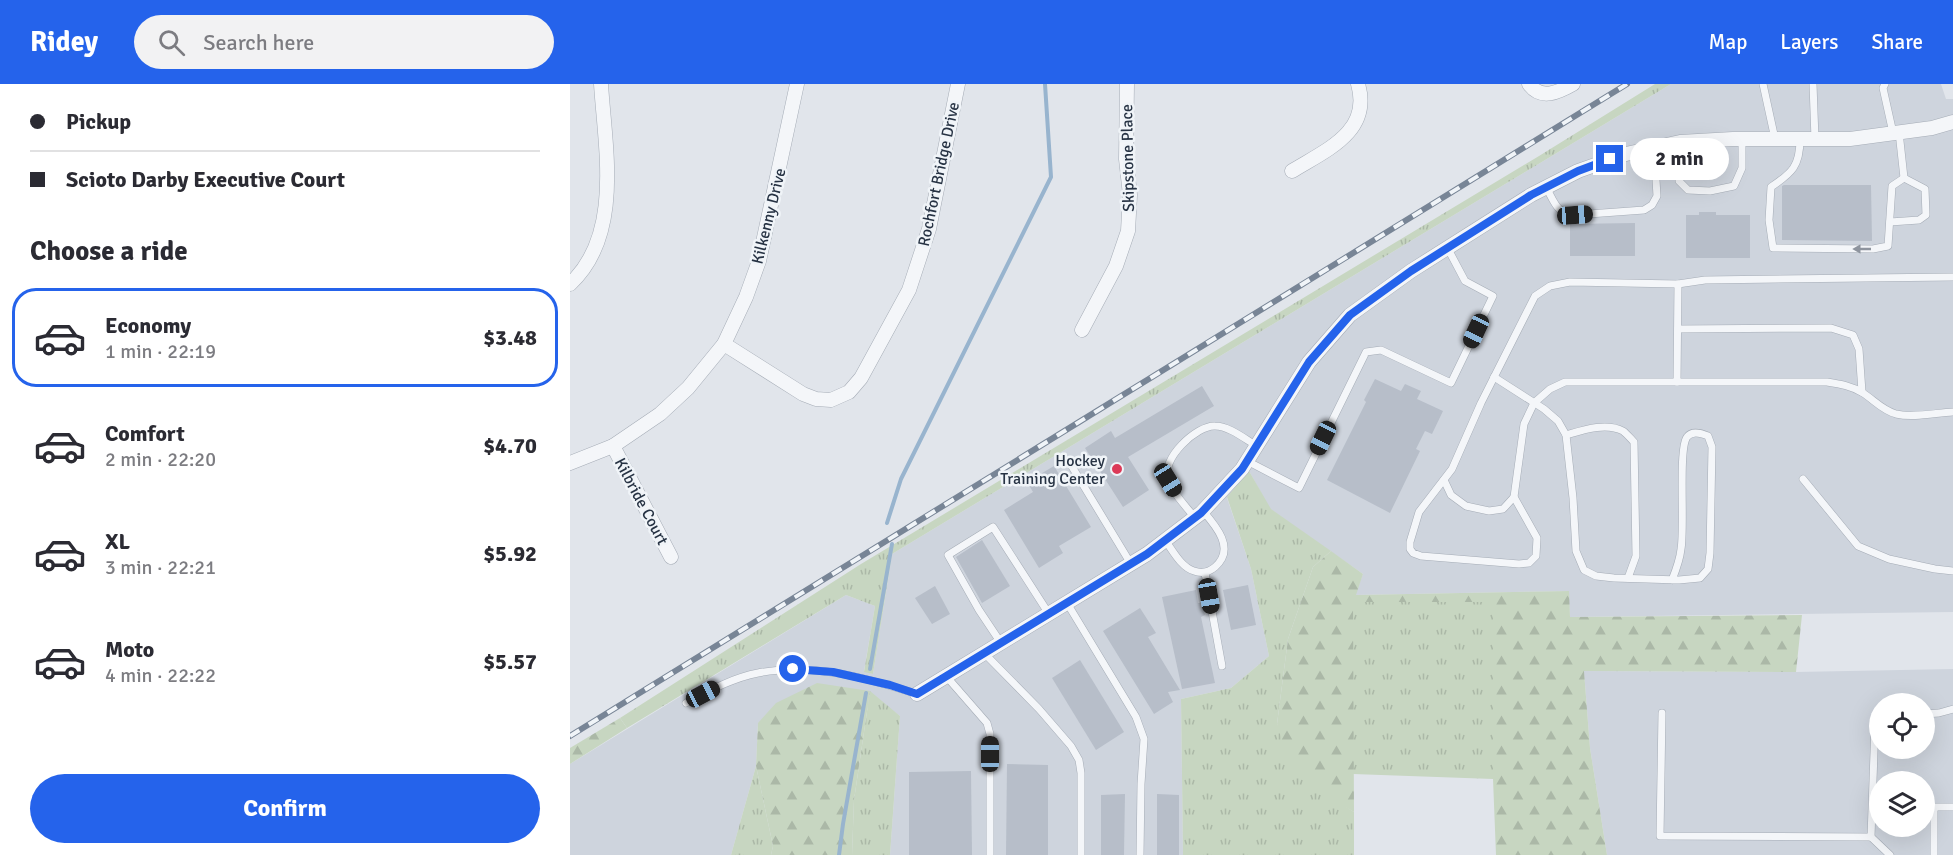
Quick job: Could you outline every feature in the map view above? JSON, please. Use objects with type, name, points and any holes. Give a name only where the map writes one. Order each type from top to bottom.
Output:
[{"type":"street","points":[[570,284],[588,264],[598,244],[605,215],[607,186],[601,84]]},
{"type":"street","name":"Kilkenny Drive","points":[[570,463],[613,446],[660,414],[688,388],[724,344],[746,297],[759,261],[797,84]]},
{"type":"street","name":"Rochfort Bridge Drive","points":[[724,344],[816,399],[831,400],[849,392],[861,378],[909,290],[929,229],[958,84]]},
{"type":"street","name":"Skipstone Place","points":[[1082,330],[1116,266],[1128,231],[1130,195],[1126,159],[1127,84]]},
{"type":"street","points":[[1292,171],[1342,139],[1356,123],[1361,103],[1358,84]]},
{"type":"street","points":[[1531,86],[1541,93],[1552,94],[1574,84]]},
{"type":"street","points":[[917,694],[1131,564],[1199,514],[1242,469],[1309,362],[1350,315],[1411,271],[1531,195],[1578,171],[1626,154],[1680,142],[1742,139],[1850,139],[1932,128],[1953,122]]},
{"type":"street","name":"Kilbride Court","points":[[613,446],[670,557]]},
{"type":"lane","points":[[1764,84],[1775,139]]},
{"type":"lane","points":[[1813,84],[1815,139]]},
{"type":"lane","points":[[1885,84],[1883,88],[1896,133],[1904,178]]},
{"type":"lane","points":[[1680,142],[1679,181],[1688,190],[1710,191],[1734,186],[1742,168],[1742,139]]},
{"type":"lane","points":[[1800,139],[1800,157],[1790,175],[1771,188],[1769,220],[1773,248],[1873,249],[1888,246],[1892,186],[1904,178]]},
{"type":"lane","points":[[1546,187],[1559,210],[1564,214],[1644,210],[1652,205],[1657,196],[1654,147]]},
{"type":"lane","points":[[1890,222],[1919,220],[1926,214],[1925,189],[1904,178]]},
{"type":"lane","points":[[1247,461],[1299,488],[1366,352],[1381,350],[1451,383],[1493,296],[1466,281],[1448,248]]},
{"type":"lane","points":[[1953,277],[1705,280],[1678,284],[1570,282],[1550,286],[1535,296],[1452,469],[1419,512],[1410,549],[1421,556],[1529,563],[1536,555],[1537,538],[1514,497],[1524,424],[1534,403],[1551,389],[1565,382],[1827,382],[1844,385],[1862,393],[1881,407],[1896,414],[1919,415],[1953,412]]},
{"type":"lane","points":[[1677,382],[1678,284]]},
{"type":"lane","points":[[1678,329],[1831,328],[1853,335],[1859,349],[1862,393]]},
{"type":"lane","points":[[1494,378],[1544,409],[1558,421],[1566,435],[1576,551],[1584,570],[1596,576],[1671,580],[1700,578],[1708,569],[1712,447],[1708,436],[1700,432],[1686,438],[1683,451],[1681,549],[1671,580]]},
{"type":"lane","points":[[1165,540],[1184,565],[1193,571],[1205,573],[1222,560],[1224,544],[1220,531],[1199,514],[1168,480],[1166,469],[1170,459],[1180,447],[1205,427],[1212,425],[1221,426],[1257,446]]},
{"type":"lane","points":[[1566,435],[1587,429],[1608,427],[1623,432],[1634,442],[1636,556],[1628,578]]},
{"type":"lane","points":[[1071,465],[1131,564]]},
{"type":"lane","points":[[1803,479],[1857,546],[1889,559],[1953,571]]},
{"type":"lane","points":[[1444,480],[1451,495],[1466,506],[1489,510],[1503,508],[1514,497]]},
{"type":"lane","points":[[1001,643],[979,610],[948,555],[993,526],[1048,614]]},
{"type":"lane","points":[[1205,573],[1222,666]]},
{"type":"lane","points":[[1067,603],[1136,717],[1144,739],[1140,855]]},
{"type":"lane","points":[[984,653],[1039,709],[1071,746],[1079,760],[1081,855]]},
{"type":"lane","points":[[686,703],[721,685],[748,676],[793,669],[833,672],[890,685],[917,694]]},
{"type":"lane","points":[[946,676],[987,723],[990,734],[990,855]]},
{"type":"lane","points":[[1935,713],[1953,709]]},
{"type":"lane","points":[[1662,713],[1660,836],[1869,837]]},
{"type":"lane","points":[[1934,855],[1934,807],[1953,807]]},
{"type":"lane","points":[[1871,837],[1890,855]]},
{"type":"shaded area","points":[[1671,84],[1941,84],[1946,99],[1953,99],[1953,612],[1570,617],[1568,591],[1355,595],[1363,574],[1270,509],[1249,471],[1227,498],[1251,569],[1269,656],[1231,688],[1181,699],[1183,855],[890,855],[900,716],[886,706],[758,723],[756,766],[731,855],[570,855],[570,764],[846,595],[875,606],[864,671],[873,674],[892,554]]},
{"type":"shaded area","points":[[1953,669],[1953,855],[1607,855],[1590,748],[1584,671],[1796,672]]},
{"type":"green space","points":[[1655,84],[1671,84],[892,554],[873,674],[864,672],[875,606],[846,595],[627,728],[620,718],[861,564]]},
{"type":"green space","points":[[1249,471],[1271,509],[1331,551],[1313,567],[1288,639],[1277,724],[1320,783],[1330,794],[1354,812],[1354,855],[1183,855],[1181,699],[1231,688],[1269,656],[1251,569],[1227,497]]},
{"type":"green space","points":[[1331,551],[1363,574],[1356,595],[1569,591],[1570,617],[1802,615],[1796,672],[1584,671],[1590,748],[1607,855],[1496,855],[1493,779],[1493,602],[1353,602],[1354,812],[1338,803],[1318,783],[1288,760],[1277,724],[1288,639],[1313,567]]},
{"type":"green space","points":[[1352,602],[1493,602],[1493,779],[1353,774]]},
{"type":"green space","points":[[817,683],[870,691],[854,800],[852,855],[771,855],[773,846],[756,766],[758,723],[776,703]]},
{"type":"green space","points":[[870,691],[900,716],[890,855],[852,855],[854,800]]},
{"type":"green space","points":[[620,718],[627,728],[570,764],[570,748]]},
{"type":"green space","points":[[756,766],[773,846],[771,855],[731,855]]},
{"type":"building","points":[[1871,185],[1872,241],[1782,240],[1782,186]]},
{"type":"building","points":[[1699,212],[1716,212],[1716,215],[1750,215],[1750,258],[1686,258],[1686,215],[1699,215]]},
{"type":"building","points":[[1635,223],[1635,256],[1570,256],[1570,224]]},
{"type":"building","points":[[1375,379],[1401,391],[1405,384],[1421,391],[1417,399],[1443,411],[1432,434],[1425,431],[1416,449],[1420,451],[1390,513],[1327,480]]},
{"type":"building","points":[[1202,386],[1214,406],[1128,457],[1149,490],[1123,507],[1085,448],[1111,431],[1115,438]]},
{"type":"building","points":[[1054,466],[1091,527],[1059,546],[1063,553],[1039,568],[1004,510],[1033,492],[1027,482]]},
{"type":"building","points":[[982,540],[1010,586],[982,603],[956,557]]},
{"type":"building","points":[[1248,585],[1256,625],[1231,630],[1223,590]]},
{"type":"building","points":[[935,586],[950,614],[932,624],[915,598]]},
{"type":"building","points":[[1196,590],[1198,603],[1202,603],[1205,615],[1201,617],[1215,683],[1182,689],[1162,597]]},
{"type":"building","points":[[1140,608],[1156,633],[1148,637],[1180,690],[1168,692],[1173,702],[1154,714],[1103,631]]},
{"type":"building","points":[[1080,660],[1124,732],[1096,750],[1052,678]]},
{"type":"building","points":[[1007,764],[1048,765],[1048,855],[1006,855]]},
{"type":"building","points":[[971,771],[972,855],[909,855],[909,772]]},
{"type":"building","points":[[1125,794],[1124,855],[1101,855],[1101,795]]},
{"type":"building","points":[[1157,794],[1179,795],[1179,855],[1157,855]]},
{"type":"waterway","points":[[887,523],[901,479],[1051,177],[1045,84]]},
{"type":"waterway","points":[[870,669],[892,544]]},
{"type":"waterway","points":[[839,855],[866,693]]},
{"type":"railway","points":[[570,736],[1627,84]]},
{"type":"place","name":"Hockey Training Center","points":[[1117,469]]},
{"type":"route","points":[[793,669],[833,672],[890,685],[917,694],[1147,554],[1201,513],[1242,469],[1309,362],[1350,315],[1411,271],[1531,195],[1578,171],[1610,159]]}]
